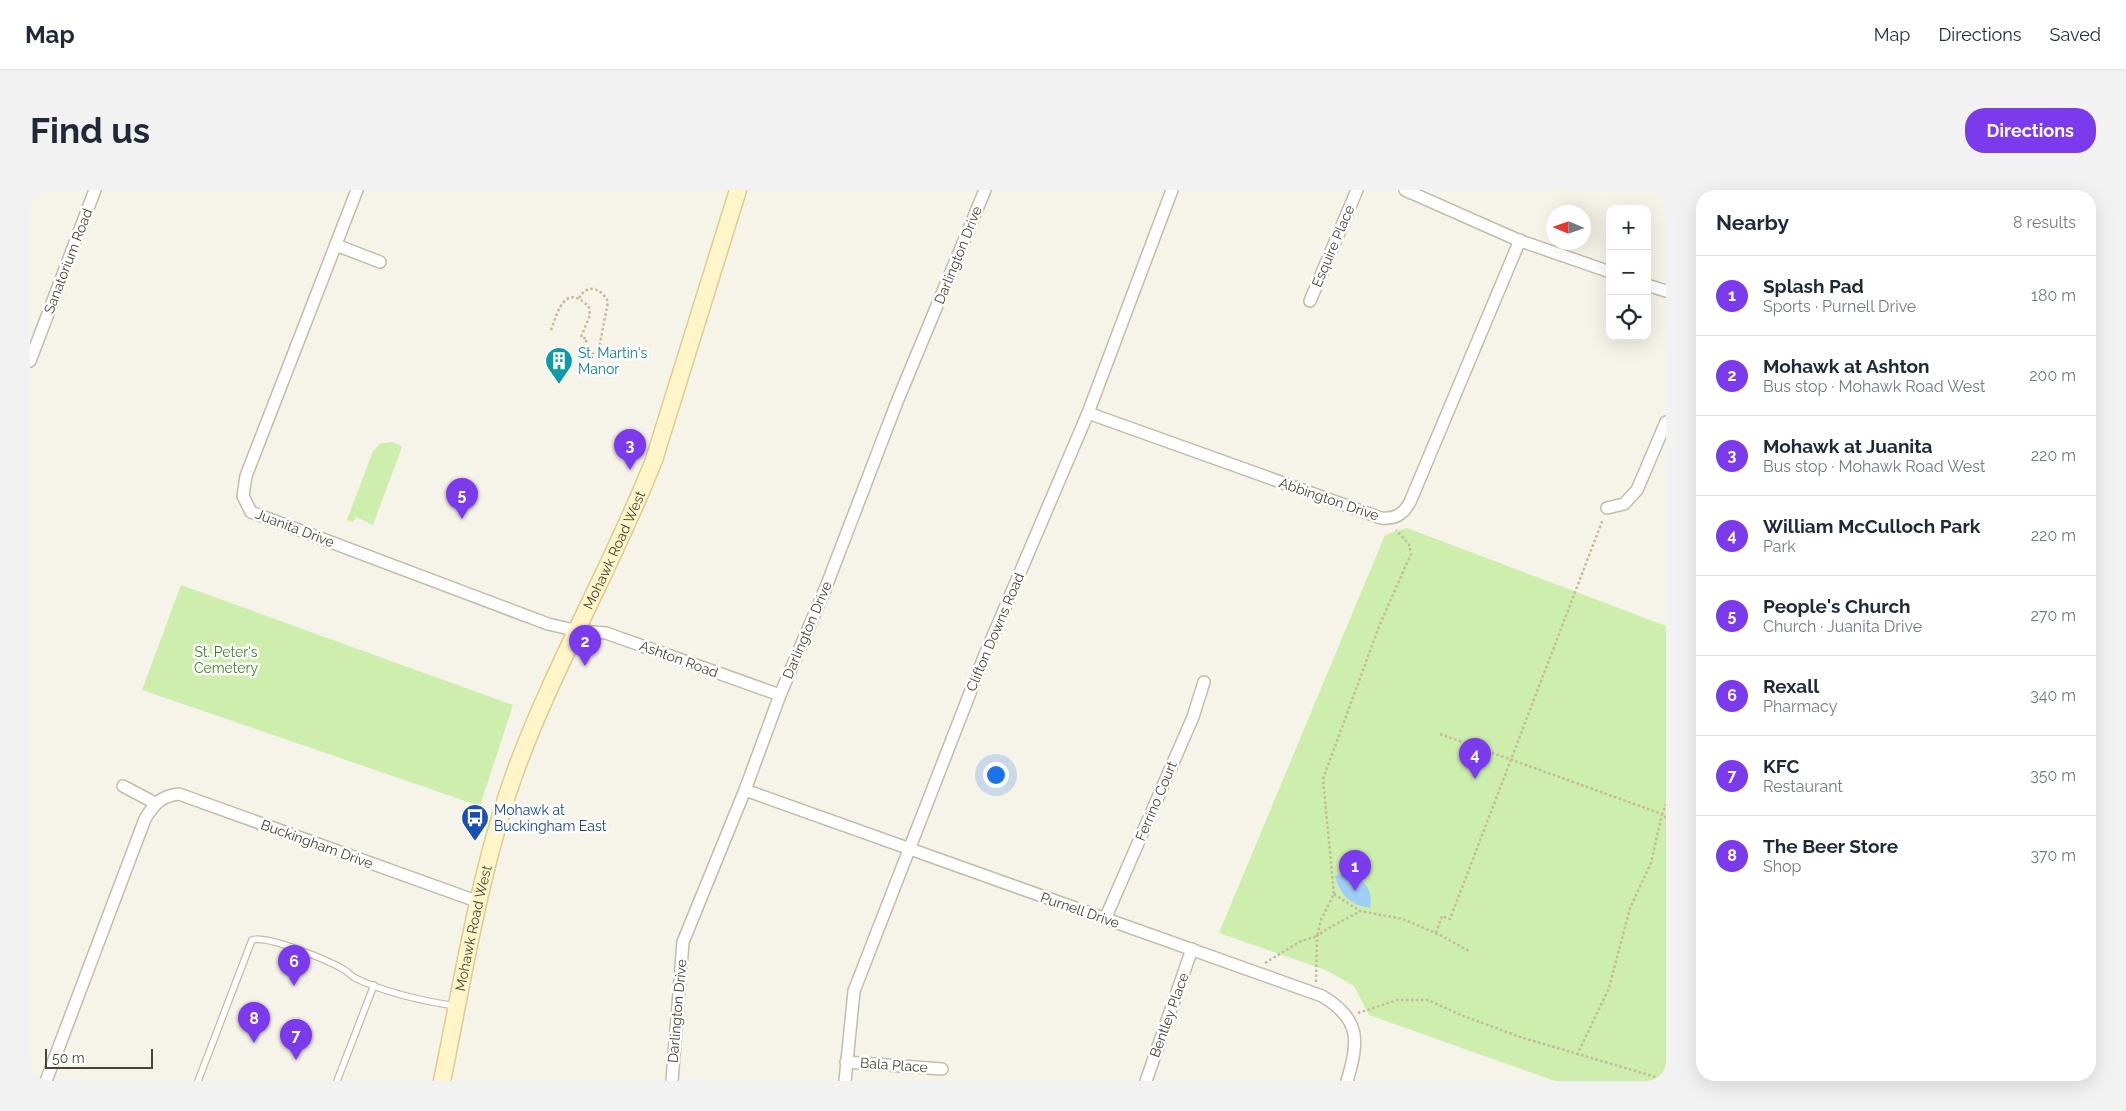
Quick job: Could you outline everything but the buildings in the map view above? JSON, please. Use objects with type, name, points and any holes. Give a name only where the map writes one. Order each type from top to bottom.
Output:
[{"type":"main road","name":"Mohawk Road West","points":[[442,1081],[479,902],[502,812],[514,775],[638,502],[654,460],[738,190]]},
{"type":"street","name":"Sanatorium Road","points":[[30,361],[32,348],[95,190]]},
{"type":"street","name":"Juanita Drive","points":[[357,190],[246,476],[243,496],[251,512],[528,617],[578,632]]},
{"type":"street","name":"Darlington Drive","points":[[672,1081],[683,942],[745,790],[780,695],[826,587],[897,402],[984,190]]},
{"type":"street","name":"Clifton Downs Road","points":[[845,1081],[854,991],[984,657],[1088,414],[1172,190]]},
{"type":"street","name":"Esquire Place","points":[[1310,301],[1357,190]]},
{"type":"street","points":[[1405,190],[1520,240],[1606,271]]},
{"type":"street","name":"Abbington Drive","points":[[1088,414],[1381,518],[1392,519],[1403,513],[1410,502],[1520,240]]},
{"type":"street","points":[[336,245],[380,262]]},
{"type":"street","points":[[1651,286],[1666,292]]},
{"type":"street","points":[[1607,508],[1624,504],[1637,490],[1666,422]]},
{"type":"street","name":"Ashton Road","points":[[578,632],[606,633],[780,695]]},
{"type":"street","name":"Ferrino Court","points":[[1105,919],[1192,717],[1204,682]]},
{"type":"street","points":[[46,1081],[146,819],[155,803],[123,786]]},
{"type":"street","name":"Purnell Drive","points":[[745,790],[1314,994],[1340,1007],[1349,1019]]},
{"type":"street","name":"Buckingham Drive","points":[[155,803],[167,796],[179,794],[479,902]]},
{"type":"street","name":"Bentley Place","points":[[1146,1081],[1192,949]]},
{"type":"street","points":[[1346,1081],[1355,1051],[1349,1019]]},
{"type":"street","name":"Bala Place","points":[[846,1062],[942,1069]]},
{"type":"lane","points":[[198,1081],[252,940],[262,939],[274,942],[336,966],[354,978],[419,1000],[457,1006]]},
{"type":"lane","points":[[337,1081],[374,984]]},
{"type":"path","points":[[579,298],[582,292],[594,288],[600,290],[608,302],[599,356],[601,360]]},
{"type":"path","points":[[551,330],[561,304],[572,297],[579,298],[589,307],[590,315],[581,337],[587,339],[583,350],[599,356]]},
{"type":"path","points":[[1436,933],[1442,916],[1450,919],[1607,508]]},
{"type":"path","points":[[1314,994],[1317,936],[1321,920],[1334,894],[1323,779],[1380,624],[1411,554],[1409,544],[1397,532],[1392,519]]},
{"type":"path","points":[[1440,734],[1662,814],[1666,818]]},
{"type":"path","points":[[1577,1055],[1609,988],[1630,908],[1651,863],[1666,804]]},
{"type":"path","points":[[1334,894],[1360,911],[1403,919],[1436,933],[1469,951]]},
{"type":"path","points":[[1256,973],[1267,961],[1301,942],[1317,936],[1330,926],[1345,921],[1360,911]]},
{"type":"path","points":[[1349,1019],[1358,1013],[1397,1000],[1428,1000],[1461,1016],[1577,1055],[1666,1080]]},
{"type":"green space","points":[[390,442],[402,447],[373,525],[356,517],[353,522],[347,520],[373,451],[380,444]]},
{"type":"green space","points":[[1407,528],[1666,626],[1666,1081],[1555,1081],[1369,1015],[1354,986],[1328,971],[1219,933],[1385,535]]},
{"type":"green space","name":"St. Peter's Cemetery","points":[[181,585],[513,705],[480,806],[142,690]]},
{"type":"water","points":[[1342,874],[1355,877],[1365,884],[1370,894],[1370,908],[1351,902],[1343,894],[1335,876]]},
{"type":"place","name":"St. Martin's Manor","points":[[559,385]]},
{"type":"place","name":"Mohawk at Juanita","points":[[630,470]]},
{"type":"place","name":"People's Church","points":[[462,519]]},
{"type":"place","name":"Mohawk at Ashton","points":[[585,666]]},
{"type":"place","name":"William McCulloch Park","points":[[1475,779]]},
{"type":"place","name":"Mohawk at Buckingham East","points":[[475,842]]},
{"type":"place","name":"Splash Pad","points":[[1355,891]]},
{"type":"place","name":"Rexall","points":[[294,986]]},
{"type":"place","name":"The Beer Store","points":[[254,1043]]},
{"type":"place","name":"KFC","points":[[296,1060]]}]
